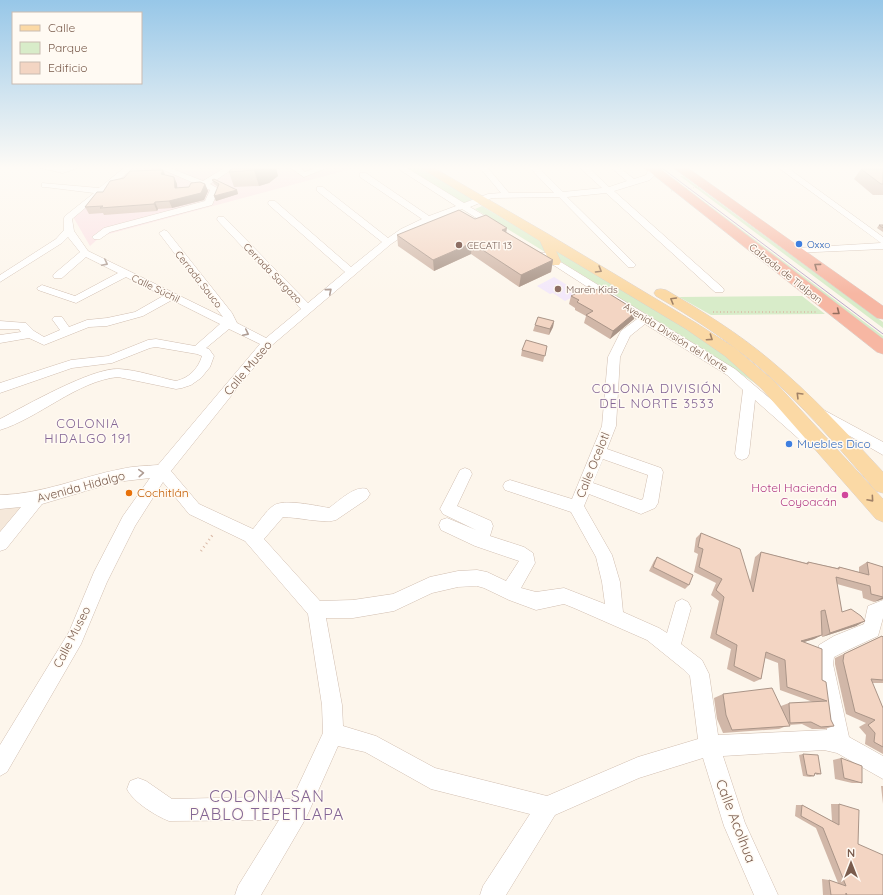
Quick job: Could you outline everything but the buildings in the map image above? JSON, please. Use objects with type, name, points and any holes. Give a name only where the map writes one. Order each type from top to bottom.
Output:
[{"type":"highway","name":"Calzada de Tlalpan","points":[[704,210],[883,348]]},
{"type":"highway","name":"Calzada de Tlalpan","points":[[740,210],[883,314]]},
{"type":"main road","name":"Avenida División del Norte","points":[[503,210],[544,237],[691,326],[730,352],[768,385],[883,513]]},
{"type":"main road","name":"Avenida División del Norte","points":[[507,210],[693,312],[727,334],[763,362],[813,408],[883,485]]},
{"type":"main road","points":[[544,237],[555,262]]},
{"type":"street","points":[[0,279],[58,241],[69,231],[68,218],[70,214],[76,210]]},
{"type":"street","points":[[97,237],[107,230],[183,210]]},
{"type":"street","points":[[280,210],[352,273]]},
{"type":"street","points":[[347,210],[388,242]]},
{"type":"street","points":[[414,210],[428,219]]},
{"type":"street","name":"Calle Museo","points":[[0,765],[75,638],[100,578],[129,521],[162,472],[267,343],[388,242],[404,231],[428,219],[454,210]]},
{"type":"street","points":[[470,210],[509,234]]},
{"type":"street","points":[[575,210],[631,265]]},
{"type":"street","points":[[629,210],[719,290]]},
{"type":"street","points":[[840,210],[883,241]]},
{"type":"street","name":"Cerrada Sargazo","points":[[221,219],[308,309]]},
{"type":"street","name":"Calle Súchil","points":[[69,231],[85,253],[267,343]]},
{"type":"street","name":"Cerrada Sauco","points":[[164,233],[228,315],[230,325]]},
{"type":"street","points":[[796,250],[883,246]]},
{"type":"street","name":"Avenida División del Norte","points":[[535,250],[731,372],[852,478]]},
{"type":"street","points":[[58,276],[85,253]]},
{"type":"street","points":[[42,288],[76,300],[126,273]]},
{"type":"street","points":[[190,305],[211,294]]},
{"type":"street","points":[[0,325],[22,326],[30,334],[44,341],[87,324],[107,322],[139,314],[171,296]]},
{"type":"street","name":"Calle Ocelotl","points":[[615,616],[611,582],[604,556],[576,507],[609,426],[614,356],[625,334],[645,318]]},
{"type":"street","points":[[58,319],[66,332]]},
{"type":"street","points":[[197,350],[230,325]]},
{"type":"street","points":[[0,339],[30,334]]},
{"type":"street","points":[[0,388],[71,364],[108,360],[148,344],[156,343],[197,350],[205,352],[208,356],[206,363],[194,378],[184,384],[176,385],[118,373],[108,374],[78,385],[0,425]]},
{"type":"street","points":[[742,454],[750,388]]},
{"type":"street","points":[[813,408],[883,449]]},
{"type":"street","points":[[585,486],[641,507],[650,503],[656,472],[599,452]]},
{"type":"street","points":[[162,472],[194,509],[251,536],[316,610],[332,705],[333,734],[298,810],[247,895]]},
{"type":"street","name":"Avenida Hidalgo","points":[[0,502],[15,503],[36,500],[117,476],[162,472]]},
{"type":"street","points":[[465,474],[448,509],[485,526],[481,541]]},
{"type":"street","points":[[510,486],[576,507]]},
{"type":"street","points":[[254,539],[279,510],[297,510],[331,515],[362,494]]},
{"type":"street","points":[[0,544],[36,500]]},
{"type":"street","points":[[447,525],[481,541],[524,555],[527,558],[527,563],[509,592]]},
{"type":"street","name":"Calle Acolhua","points":[[316,610],[353,609],[394,602],[430,585],[458,579],[477,578],[487,580],[509,592],[536,601],[564,596],[615,616],[653,634],[695,667],[698,674],[709,746],[735,826],[766,895]]},
{"type":"street","points":[[670,647],[675,637],[682,608]]},
{"type":"street","points":[[840,743],[824,664],[826,652],[841,643],[872,630],[874,612],[883,609]]},
{"type":"street","points":[[333,734],[369,743],[431,778],[547,807]]},
{"type":"street","points":[[492,895],[547,807],[638,768],[709,746],[824,740],[840,743],[883,768]]},
{"type":"street","points":[[138,789],[169,810],[261,808],[298,810]]},
{"type":"path","points":[[693,312],[836,312]]},
{"type":"path","points":[[201,551],[214,533]]},
{"type":"shaded area","points":[[79,210],[199,210],[101,236],[90,246],[72,215]]},
{"type":"shaded area","name":"Maren Kids","points":[[554,277],[580,293],[565,301],[553,293],[550,294],[537,286]]},
{"type":"shaded area","points":[[0,507],[24,508],[0,537]]},
{"type":"green space","points":[[476,210],[488,210],[724,352],[764,389],[711,354]]},
{"type":"green space","points":[[712,210],[715,210],[883,336],[883,340]]},
{"type":"green space","points":[[725,210],[729,210],[883,322],[883,328]]},
{"type":"green space","points":[[802,296],[825,314],[711,315],[679,297]]},
{"type":"tram line","points":[[718,210],[883,334]]},
{"type":"place","name":"Oxxo","points":[[799,244]]},
{"type":"place","name":"CECATI 13","points":[[459,245]]},
{"type":"place","name":"Maren Kids","points":[[558,289]]},
{"type":"place","name":"Muebles Dico","points":[[789,444]]},
{"type":"place","name":"Cochitlán","points":[[129,493]]},
{"type":"place","name":"Hotel Hacienda Coyoacán","points":[[845,495]]},
{"type":"district","name":"COLONIA DIVISIÓN DEL NORTE 3533","points":[[657,396]]},
{"type":"district","name":"COLONIA HIDALGO 191","points":[[88,430]]},
{"type":"district","name":"COLONIA SAN PABLO TEPETLAPA","points":[[267,805]]}]
